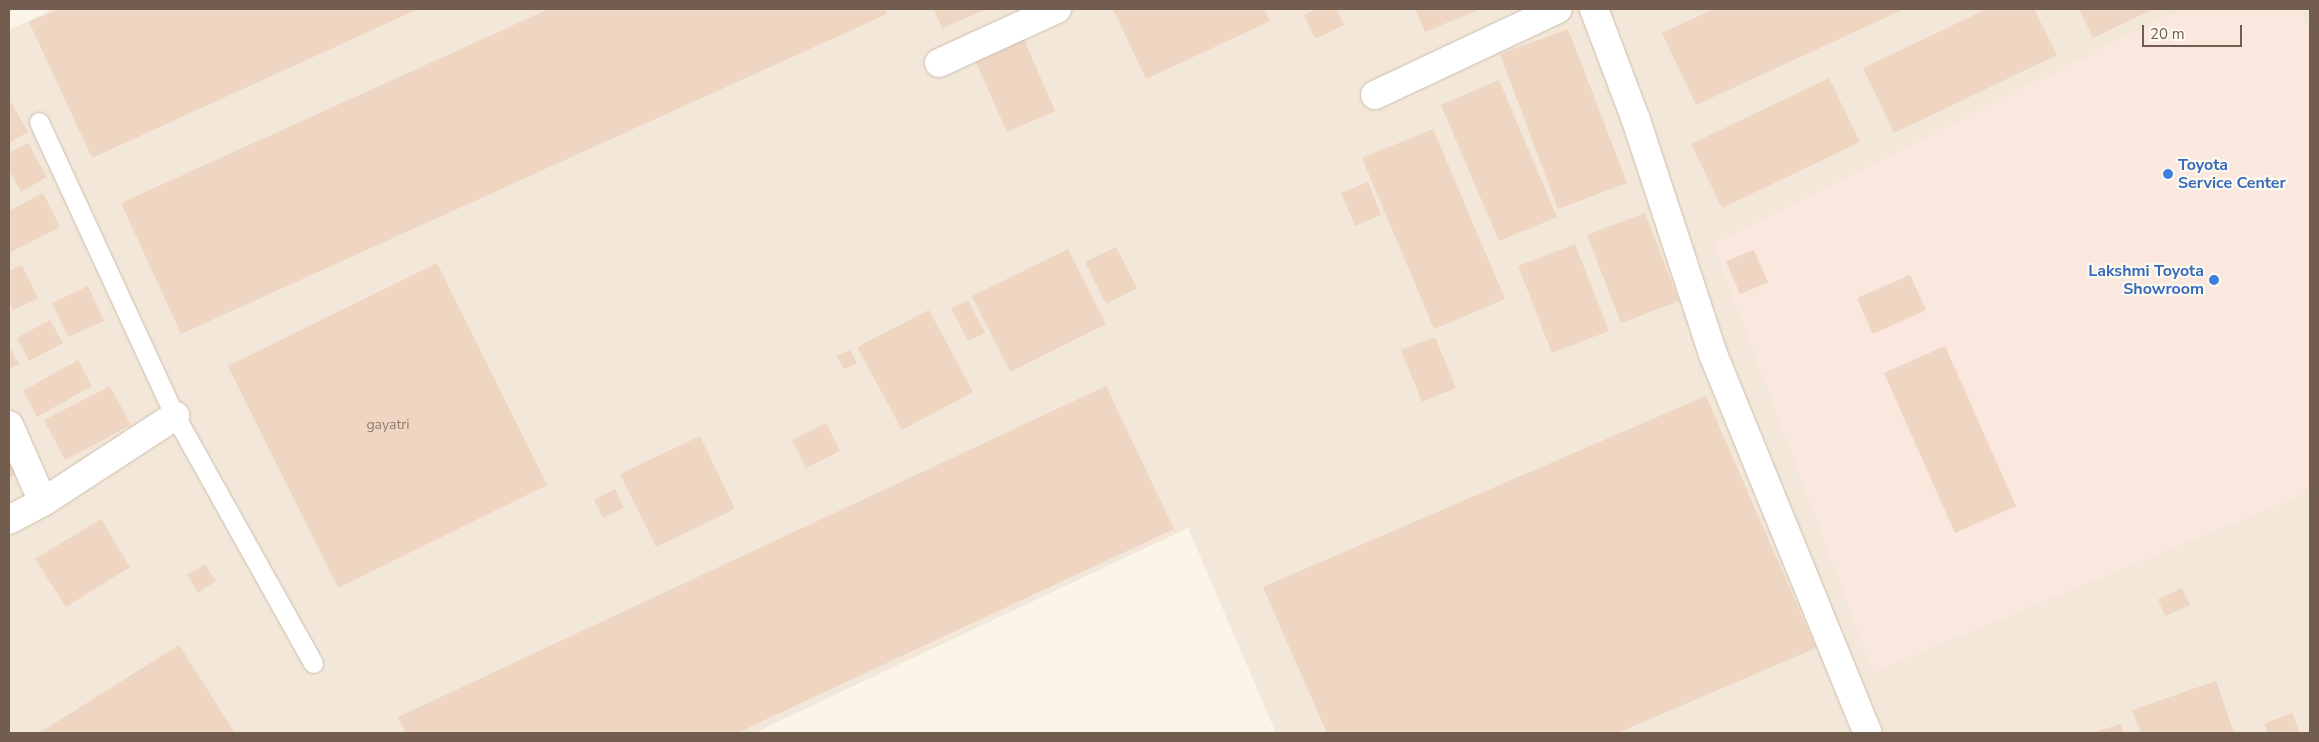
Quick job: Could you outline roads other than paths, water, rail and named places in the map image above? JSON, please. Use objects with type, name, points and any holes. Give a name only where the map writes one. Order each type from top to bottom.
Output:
[{"type":"street","points":[[938,64],[1057,9]]},
{"type":"street","points":[[1375,96],[1558,9]]},
{"type":"street","points":[[1594,9],[1636,120],[1713,354],[1868,733]]},
{"type":"street","points":[[9,520],[43,502],[175,416]]},
{"type":"street","points":[[9,425],[43,502]]},
{"type":"lane","points":[[39,122],[175,416],[313,663]]},
{"type":"place","name":"Toyota Service Center","points":[[2168,174]]},
{"type":"place","name":"Lakshmi Toyota Showroom","points":[[2214,280]]}]
